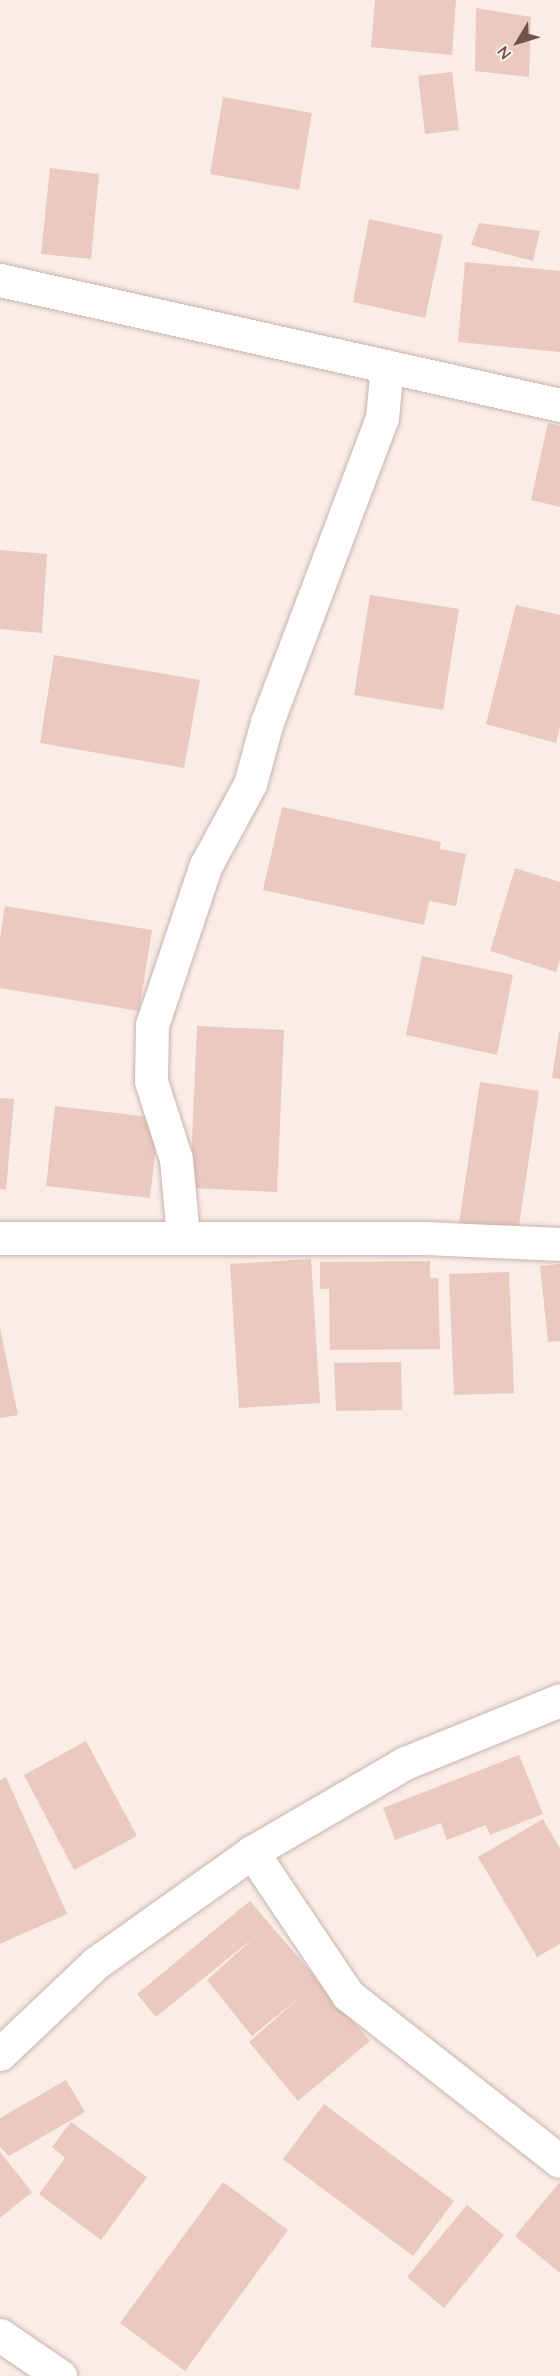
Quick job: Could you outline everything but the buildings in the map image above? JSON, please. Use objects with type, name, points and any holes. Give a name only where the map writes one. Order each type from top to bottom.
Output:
[{"type":"street","points":[[0,280],[560,405]]},
{"type":"street","points":[[183,1237],[176,1159],[151,1082],[152,1025],[206,865],[250,784],[267,722],[382,418],[387,366]]},
{"type":"street","points":[[0,1239],[426,1238],[560,1244]]},
{"type":"street","points":[[0,2054],[96,1963],[252,1852],[405,1763],[560,1700]]},
{"type":"street","points":[[252,1852],[348,1995],[516,2123],[560,2161]]},
{"type":"street","points":[[0,2335],[60,2376]]}]
